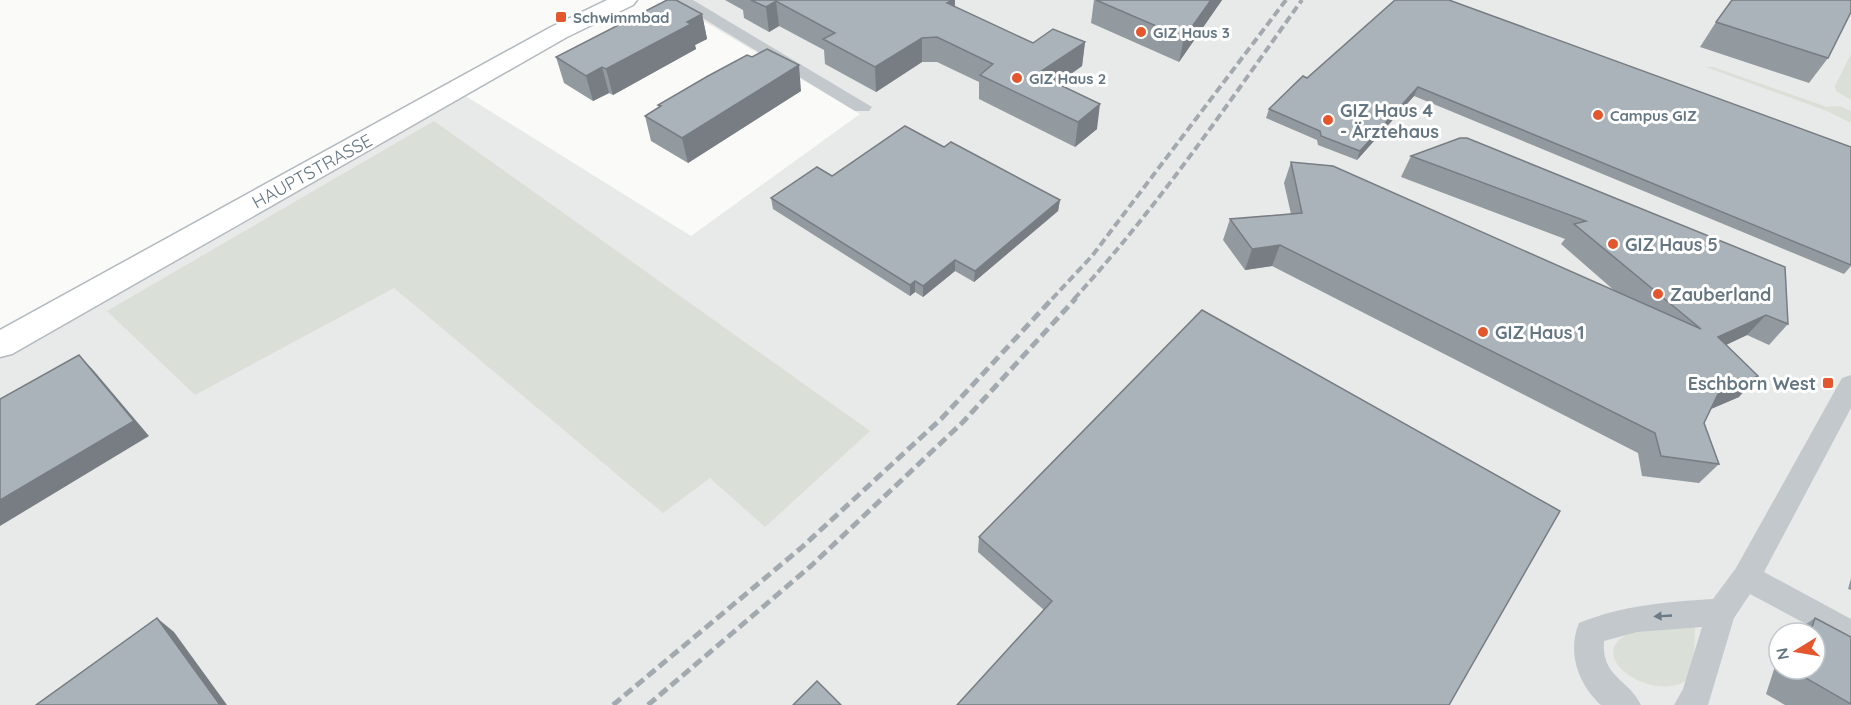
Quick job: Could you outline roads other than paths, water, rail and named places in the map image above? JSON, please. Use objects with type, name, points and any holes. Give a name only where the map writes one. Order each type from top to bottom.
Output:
[{"type":"street","name":"HAUPTSTRASSE","points":[[0,345],[559,32],[626,0]]},
{"type":"street","points":[[681,0],[862,107]]},
{"type":"street","points":[[1690,705],[1696,697],[1721,612],[1746,577],[1851,386]]},
{"type":"street","points":[[1746,577],[1851,634]]},
{"type":"street","points":[[1626,705],[1604,688],[1591,669],[1586,650],[1590,633],[1609,624],[1645,617],[1721,612]]},
{"type":"railway","points":[[1052,299],[1092,256],[1286,0]]},
{"type":"railway","points":[[1074,299],[1164,191],[1302,0]]},
{"type":"railway","points":[[613,705],[801,548],[941,419],[1053,298]]},
{"type":"railway","points":[[648,705],[812,565],[963,422],[1076,298]]},
{"type":"place","name":"Schwimmbad","points":[[561,17]]},
{"type":"place","name":"GIZ Haus 3","points":[[1141,32]]},
{"type":"place","name":"GIZ Haus 2","points":[[1017,78]]},
{"type":"place","name":"Campus GIZ","points":[[1598,115]]},
{"type":"place","name":"GIZ Haus 4 - Ärztehaus","points":[[1328,120]]},
{"type":"place","name":"GIZ Haus 5","points":[[1613,244]]},
{"type":"place","name":"Zauberland","points":[[1658,294]]},
{"type":"place","name":"GIZ Haus 1","points":[[1483,332]]},
{"type":"place","name":"Eschborn West","points":[[1828,383]]}]
